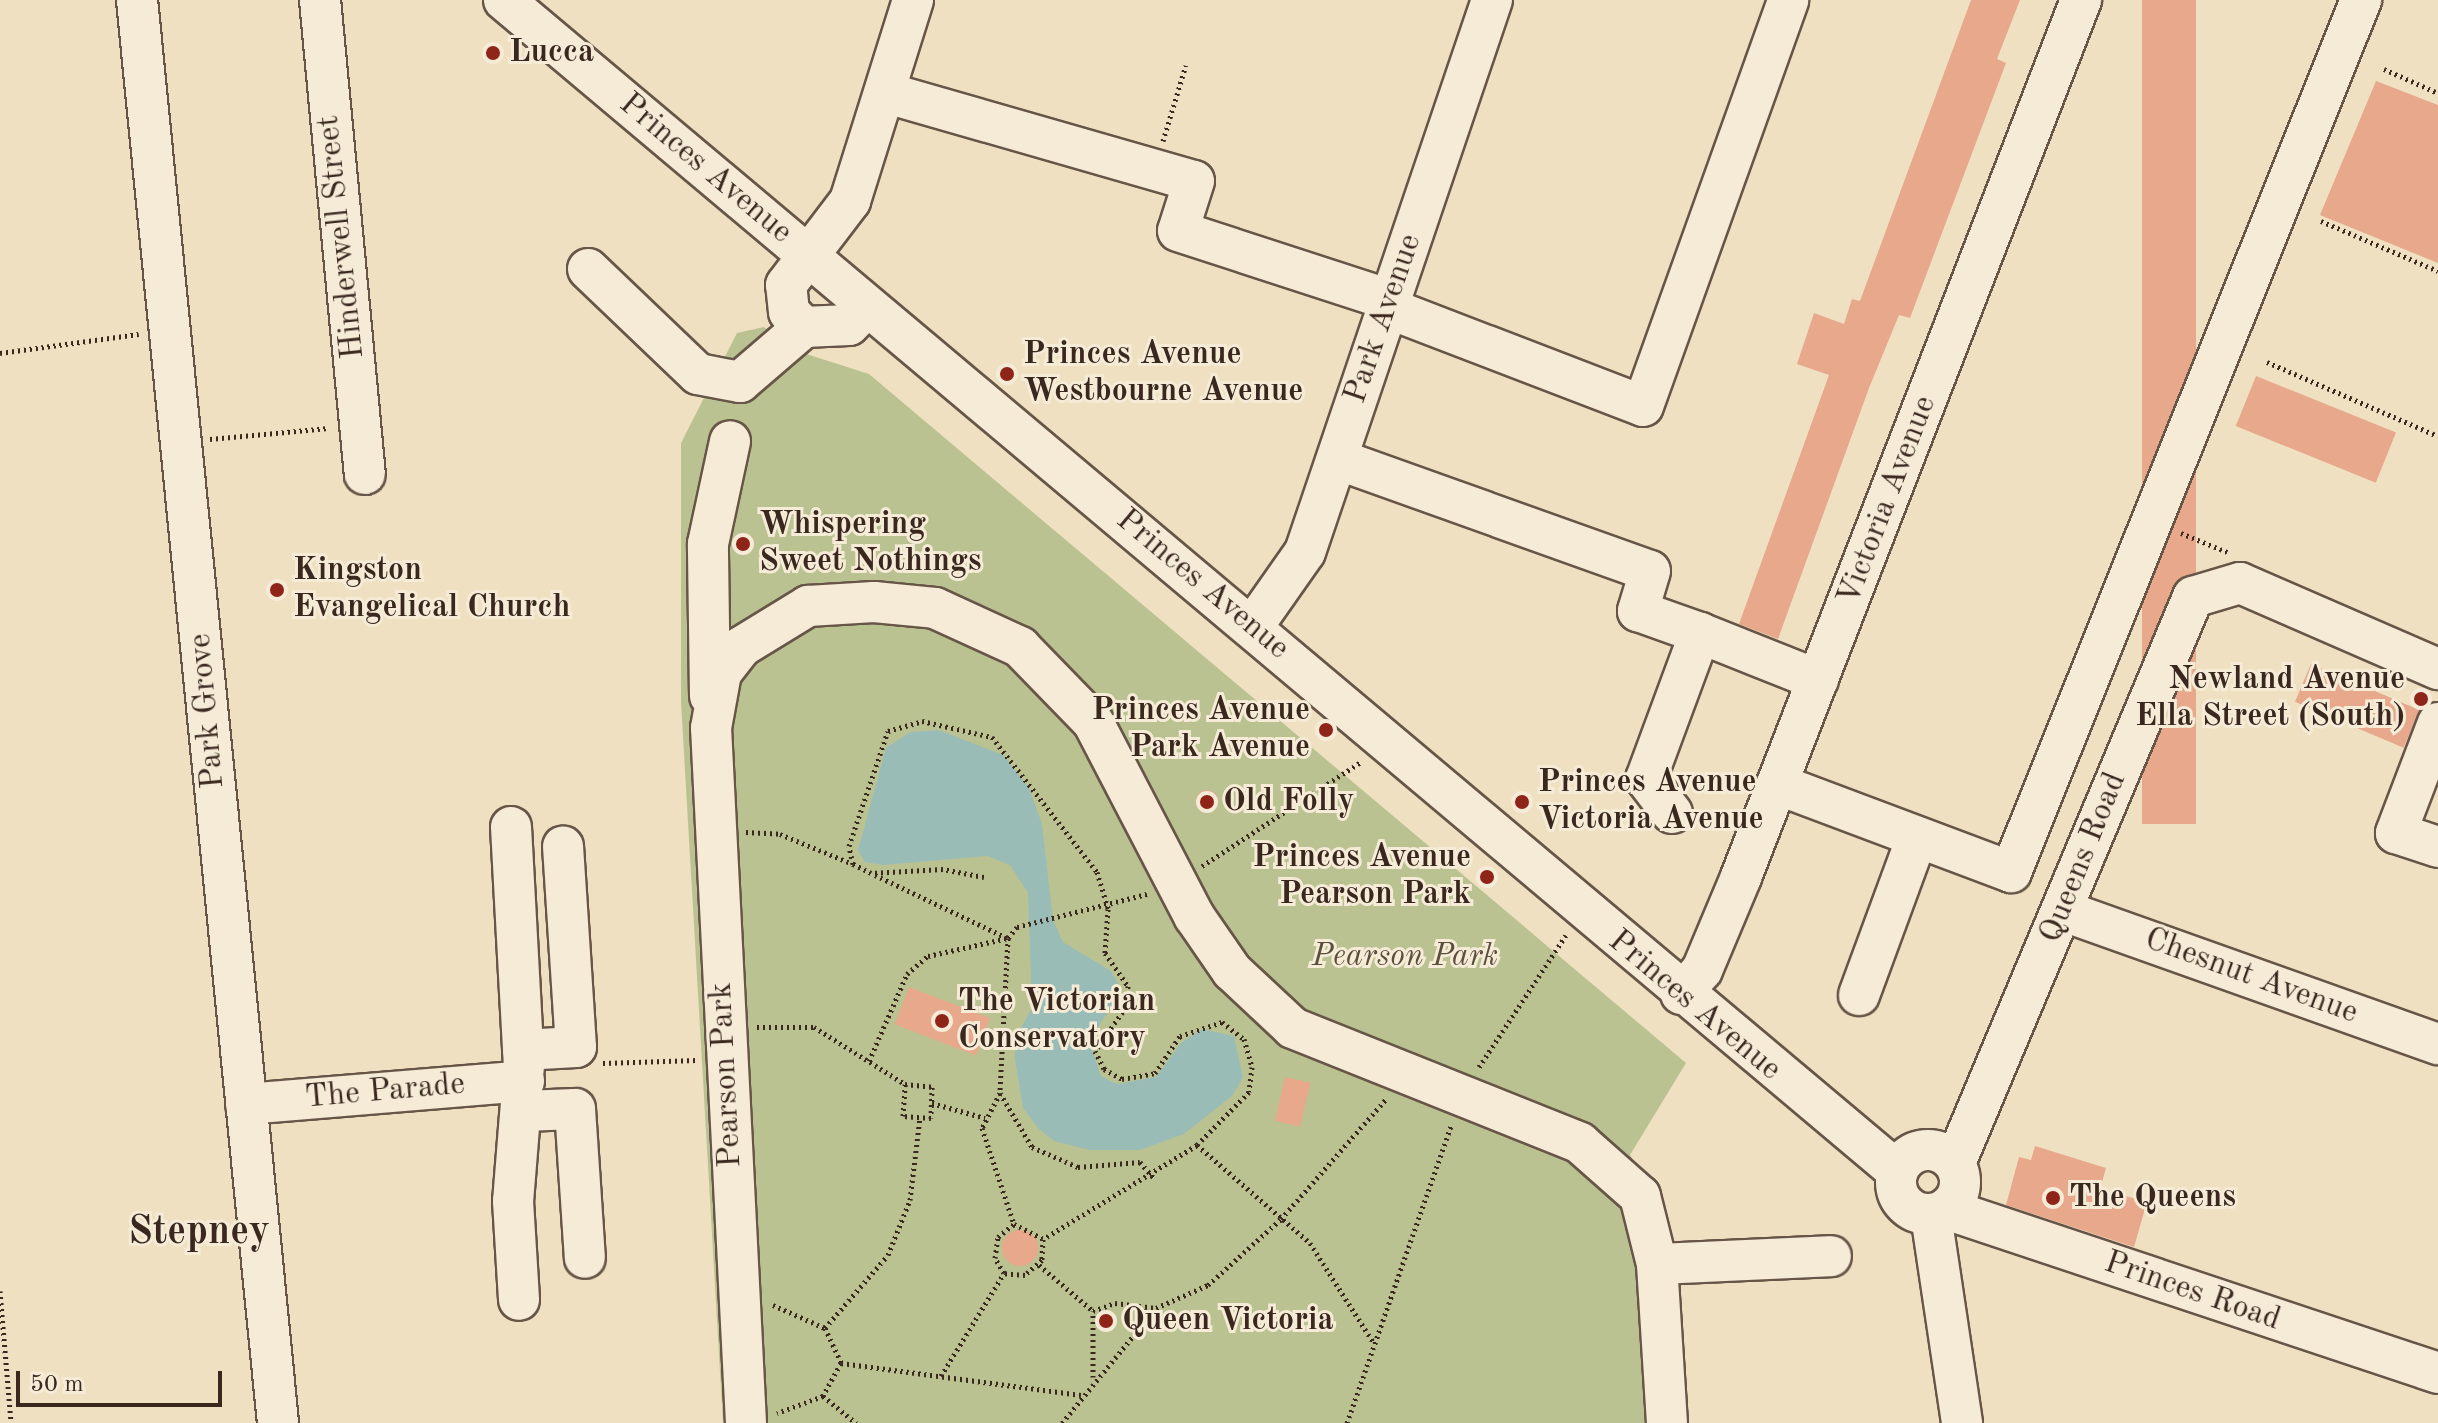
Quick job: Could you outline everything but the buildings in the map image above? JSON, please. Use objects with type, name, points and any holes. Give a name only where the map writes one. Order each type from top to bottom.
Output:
[{"type":"street","name":"Park Grove","points":[[137,0],[278,1423]]},
{"type":"street","name":"Hinderwell Street","points":[[320,0],[365,474]]},
{"type":"street","name":"Princes Avenue","points":[[504,0],[867,307],[1253,626],[1581,912],[1897,1171]]},
{"type":"street","points":[[804,327],[789,312],[786,285],[850,201],[887,93],[913,0]]},
{"type":"street","name":"Park Avenue","points":[[1253,626],[1296,571],[1337,459],[1492,0]]},
{"type":"street","points":[[887,93],[1194,181],[1178,231],[1389,304],[1643,406],[1788,0]]},
{"type":"street","name":"Victoria Avenue","points":[[1681,994],[1702,970],[1777,784],[2081,0]]},
{"type":"street","points":[[1777,784],[2011,872],[2361,0]]},
{"type":"street","points":[[588,269],[681,377],[740,382],[804,327],[849,325],[867,307]]},
{"type":"street","name":"Pearson Park","points":[[730,441],[708,544],[711,728],[713,831],[746,1419]]},
{"type":"street","points":[[1337,459],[1650,571],[1638,611],[1818,680]]},
{"type":"street","name":"Queens Road","points":[[1955,1163],[2064,911],[2193,597],[2240,583],[2438,669]]},
{"type":"street","name":"Pearson Park","points":[[711,728],[721,673],[741,647],[808,606],[874,602],[935,608],[980,623],[1020,647],[1093,722],[1176,883],[1232,971],[1293,1028],[1407,1075],[1462,1093],[1580,1143],[1640,1196],[1657,1264],[1667,1423]]},
{"type":"street","points":[[1672,813],[1646,779],[1700,633]]},
{"type":"street","points":[[2438,723],[2396,833],[2438,847]]},
{"type":"street","points":[[511,827],[524,1081],[513,1201],[519,1300]]},
{"type":"street","points":[[1859,995],[1917,837]]},
{"type":"street","points":[[524,1081],[576,1047],[563,846]]},
{"type":"street","name":"Chesnut Avenue","points":[[2064,911],[2438,1044]]},
{"type":"street","points":[[524,1081],[575,1109],[585,1258]]},
{"type":"street","name":"The Parade","points":[[246,1104],[524,1081]]},
{"type":"street","points":[[1939,1212],[1905,1206],[1897,1171],[1918,1150],[1942,1152],[1955,1163],[1959,1190],[1939,1212],[1962,1423]]},
{"type":"street","name":"Princes Road","points":[[1939,1212],[2438,1373]]},
{"type":"street","points":[[1657,1264],[1831,1256]]},
{"type":"path","points":[[1154,169],[1186,65]]},
{"type":"path","points":[[2384,69],[2438,93]]},
{"type":"path","points":[[2321,221],[2438,271]]},
{"type":"path","points":[[0,353],[171,330]]},
{"type":"path","points":[[2267,362],[2438,436]]},
{"type":"path","points":[[183,441],[361,425]]},
{"type":"path","points":[[853,864],[849,846],[878,746],[888,731],[922,721],[953,724],[992,737],[1013,757],[1097,872],[1108,909],[1105,953],[1128,986],[1126,1007],[1095,1051],[1104,1069],[1122,1079],[1155,1073],[1180,1036],[1198,1025],[1222,1022],[1244,1039],[1249,1092],[1197,1145],[1154,1178],[1043,1239]]},
{"type":"path","points":[[869,1061],[907,974],[928,956],[1008,938],[1031,925],[1108,909],[1176,883],[1389,744]]},
{"type":"path","points":[[713,831],[780,834],[853,864],[1008,938]]},
{"type":"path","points":[[871,873],[943,869],[984,877]]},
{"type":"path","points":[[1347,1423],[1462,1093],[1581,912]]},
{"type":"path","points":[[1008,938],[1000,1093],[985,1118],[1014,1224],[1043,1239]]},
{"type":"path","points":[[586,1063],[814,1027],[905,1084],[932,1087],[931,1118],[903,1116],[905,1084]]},
{"type":"path","points":[[1062,1423],[1093,1377],[1156,1308],[1208,1285],[1281,1219],[1407,1075]]},
{"type":"path","points":[[1000,1093],[1032,1147],[1078,1167],[1140,1162],[1154,1178]]},
{"type":"path","points":[[932,1103],[985,1118]]},
{"type":"path","points":[[825,1328],[888,1255],[910,1200],[920,1117]]},
{"type":"path","points":[[1197,1145],[1310,1243],[1373,1342]]},
{"type":"path","points":[[1004,1273],[994,1247],[1014,1224]]},
{"type":"path","points":[[1004,1273],[1025,1275],[1039,1265],[1043,1239]]},
{"type":"path","points":[[1039,1265],[1093,1311],[1093,1377]]},
{"type":"path","points":[[941,1376],[1004,1273]]},
{"type":"path","points":[[0,1291],[11,1423]]},
{"type":"path","points":[[1093,1311],[1115,1303],[1156,1308]]},
{"type":"path","points":[[740,1305],[795,1309],[825,1328],[841,1363]]},
{"type":"path","points":[[841,1363],[1081,1395]]},
{"type":"path","points":[[746,1419],[781,1412],[823,1396],[841,1363]]},
{"type":"path","points":[[823,1396],[856,1423]]},
{"type":"green space","name":"Pearson Park","points":[[764,327],[797,351],[869,374],[1686,1063],[1630,1155],[1651,1188],[1667,1423],[723,1423],[681,702],[681,443],[737,333]]},
{"type":"water","points":[[939,730],[1003,755],[1029,788],[1042,824],[1053,920],[1063,942],[1111,971],[1122,990],[1089,1041],[1101,1076],[1117,1084],[1156,1077],[1181,1043],[1202,1029],[1234,1036],[1243,1077],[1232,1096],[1184,1134],[1140,1150],[1090,1150],[1054,1141],[1038,1128],[1023,1108],[1015,1059],[1016,1037],[1032,1008],[1028,893],[1010,865],[987,856],[883,865],[865,862],[858,850],[886,748],[910,732]]},
{"type":"place","name":"Lucca","points":[[493,53]]},
{"type":"place","name":"Princes Avenue Westbourne Avenue","points":[[1007,374]]},
{"type":"place","name":"Whispering Sweet Nothings","points":[[743,544]]},
{"type":"place","name":"Kingston Evangelical Church","points":[[277,590]]},
{"type":"place","name":"Newland Avenue Ella Street (South)","points":[[2421,699]]},
{"type":"place","name":"Princes Avenue Park Avenue","points":[[1326,730]]},
{"type":"place","name":"Old Folly","points":[[1207,802]]},
{"type":"place","name":"Princes Avenue Victoria Avenue","points":[[1522,802]]},
{"type":"place","name":"Princes Avenue Pearson Park","points":[[1487,877]]},
{"type":"place","name":"The Victorian Conservatory","points":[[942,1021]]},
{"type":"place","name":"The Queens","points":[[2053,1198]]},
{"type":"place","name":"Queen Victoria","points":[[1106,1321]]},
{"type":"district","name":"Stepney","points":[[199,1233]]}]
